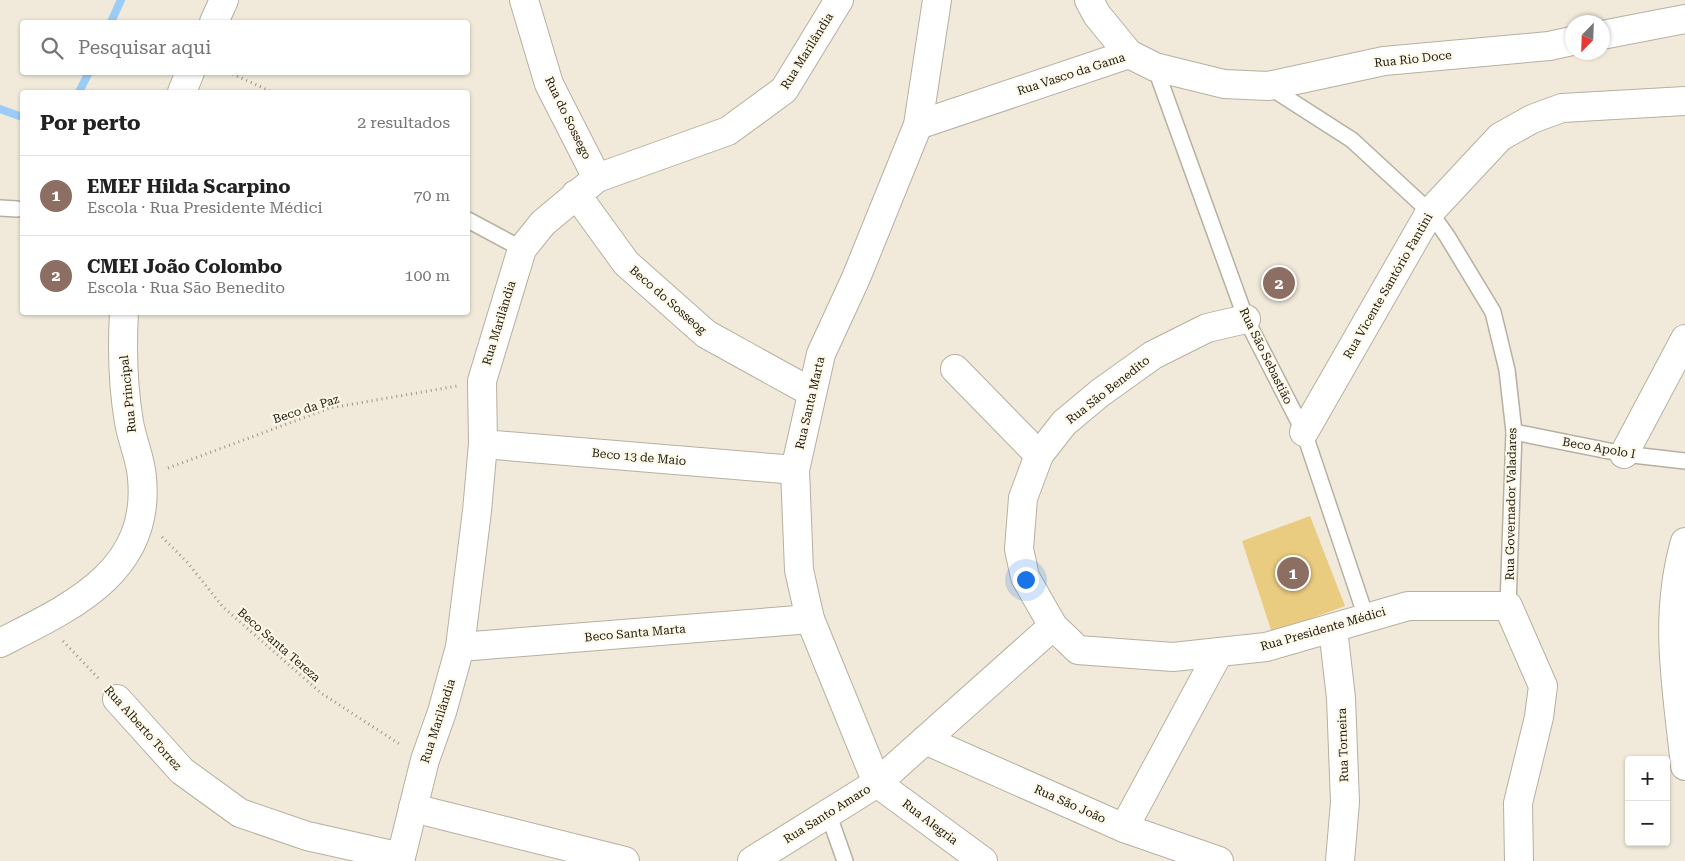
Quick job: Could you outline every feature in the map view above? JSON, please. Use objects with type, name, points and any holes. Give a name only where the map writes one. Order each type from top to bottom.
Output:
[{"type":"street","points":[[215,20],[224,0]]},
{"type":"street","name":"Rua do Sossego","points":[[524,0],[549,84],[587,186]]},
{"type":"street","name":"Rua Marilândia","points":[[401,859],[425,760],[442,712],[460,647],[477,511],[483,444],[482,381],[522,249],[543,223],[587,186],[728,131],[784,90],[839,0]]},
{"type":"street","name":"Rua Santa Marta","points":[[877,783],[810,619],[799,570],[795,470],[811,392],[822,354],[856,278],[918,125],[937,0]]},
{"type":"street","points":[[1089,0],[1098,15],[1129,54]]},
{"type":"street","points":[[1610,33],[1685,19]]},
{"type":"street","name":"Rua Rio Doce","points":[[1224,84],[1268,86],[1384,61],[1539,47],[1565,42]]},
{"type":"street","name":"Rua Vasco da Gama","points":[[918,125],[1129,54],[1155,67],[1224,84]]},
{"type":"street","points":[[183,90],[189,75]]},
{"type":"street","name":"Rua Vicente Santório Fantini","points":[[1304,432],[1430,212],[1500,137],[1532,119],[1562,108],[1685,101]]},
{"type":"street","name":"Beco do Sosseog","points":[[587,186],[626,263],[706,334],[811,392]]},
{"type":"street","name":"Rua Principal","points":[[0,643],[77,601],[108,575],[130,550],[141,521],[142,478],[129,422],[123,342],[124,315]]},
{"type":"street","name":"Rua São Benedito","points":[[1053,626],[1026,577],[1019,549],[1023,498],[1039,456],[1064,423],[1100,393],[1153,355],[1207,328],[1246,319]]},
{"type":"street","points":[[1624,454],[1685,339]]},
{"type":"street","points":[[955,369],[1039,456]]},
{"type":"street","name":"Beco 13 de Maio","points":[[483,444],[795,470]]},
{"type":"street","points":[[1685,542],[1673,596],[1671,633],[1685,766]]},
{"type":"street","name":"Rua Presidente Médici","points":[[1053,626],[1078,650],[1173,657],[1266,647],[1408,606],[1508,606]]},
{"type":"street","name":"Rua Governador Valadares","points":[[1508,606],[1543,686],[1539,717],[1518,802],[1519,861]]},
{"type":"street","name":"Beco Santa Marta","points":[[460,647],[810,619]]},
{"type":"street","points":[[877,783],[1053,626]]},
{"type":"street","name":"Rua Torneira","points":[[1333,629],[1341,698],[1345,802],[1340,861]]},
{"type":"street","points":[[1124,828],[1219,652]]},
{"type":"street","name":"Rua Alberto Torrez","points":[[117,699],[182,771],[240,812],[307,836],[401,859]]},
{"type":"street","name":"Rua São João","points":[[925,740],[1124,828],[1219,861]]},
{"type":"street","name":"Rua Santo Amaro","points":[[752,861],[877,783]]},
{"type":"street","name":"Rua Alegria","points":[[877,783],[983,861]]},
{"type":"street","points":[[413,808],[625,861]]},
{"type":"lane","name":"Rua São Sebastião","points":[[1155,67],[1246,319],[1304,432],[1366,617]]},
{"type":"lane","name":"Rua Governador Valadares","points":[[1268,86],[1352,140],[1430,212],[1447,236],[1493,312],[1507,370],[1514,432],[1508,606]]},
{"type":"lane","points":[[0,208],[17,209]]},
{"type":"lane","points":[[470,221],[522,249]]},
{"type":"lane","name":"Beco Apolo I","points":[[1514,432],[1624,454],[1685,460]]},
{"type":"lane","points":[[828,813],[845,861]]},
{"type":"path","points":[[235,75],[268,90]]},
{"type":"path","name":"Beco da Paz","points":[[142,478],[330,408],[482,381]]},
{"type":"path","name":"Beco Santa Tereza","points":[[141,521],[169,542],[223,607],[321,693],[425,760]]},
{"type":"path","name":"Rua Alberto Torrez","points":[[44,620],[117,699]]},
{"type":"building","points":[[1310,516],[1345,606],[1272,633],[1242,541]]},
{"type":"waterway","points":[[112,20],[121,0]]},
{"type":"waterway","points":[[80,90],[88,75]]},
{"type":"waterway","points":[[0,109],[20,116]]},
{"type":"place","name":"CMEI João Colombo","points":[[1279,283]]},
{"type":"place","name":"EMEF Hilda Scarpino","points":[[1293,573]]}]
